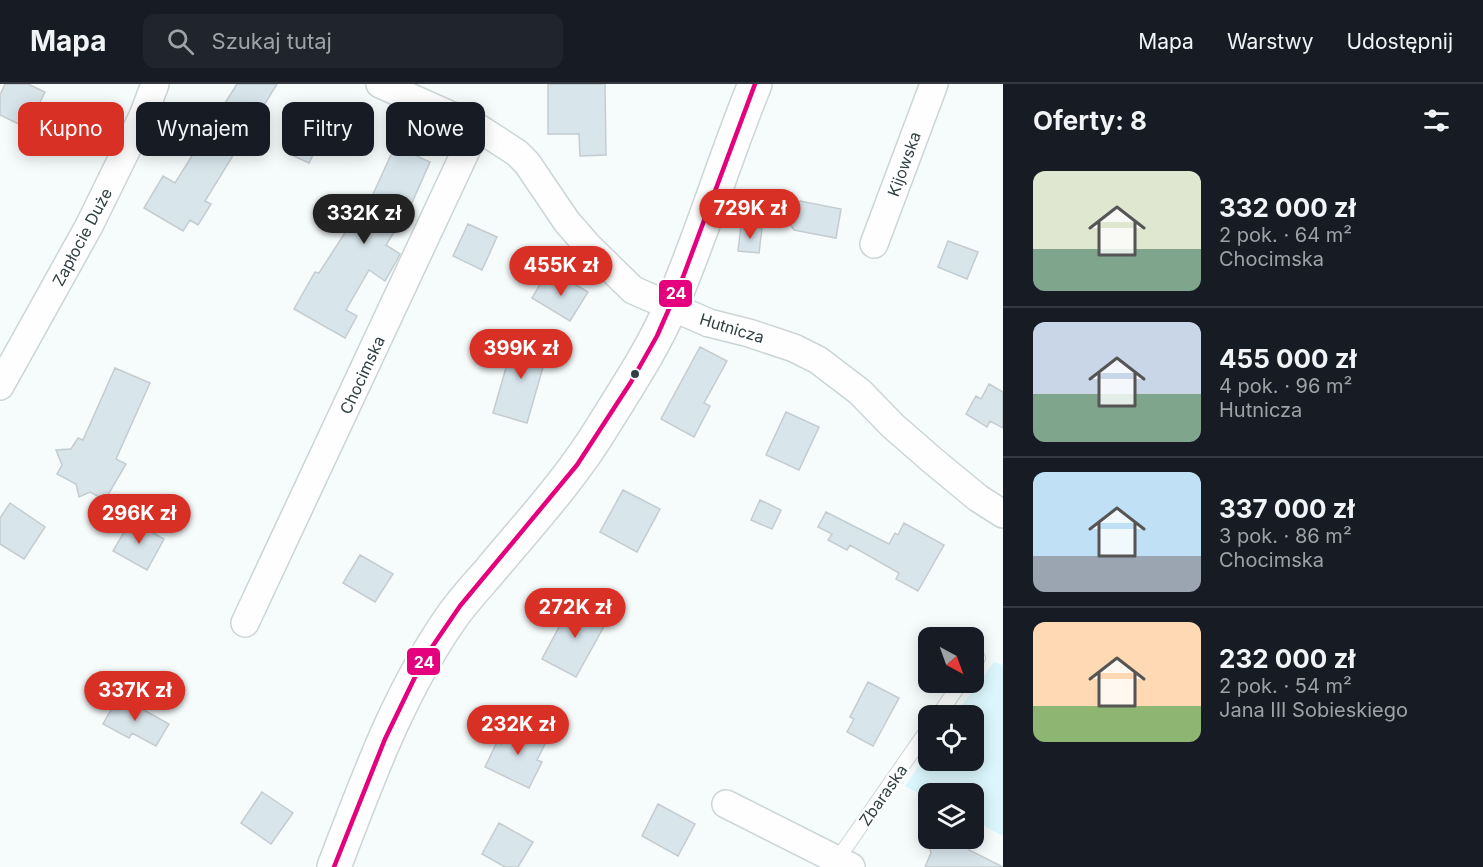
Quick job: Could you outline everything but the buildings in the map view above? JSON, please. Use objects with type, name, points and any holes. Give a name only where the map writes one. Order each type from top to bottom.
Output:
[{"type":"street","name":"Zapłocie Duże","points":[[0,386],[89,226],[143,116],[155,84]]},
{"type":"street","name":"Hutnicza","points":[[380,84],[423,102]]},
{"type":"street","points":[[334,867],[397,711],[415,676],[452,617],[566,480],[602,429],[671,307],[698,242],[755,84]]},
{"type":"street","name":"Kijowska","points":[[874,244],[934,84]]},
{"type":"street","name":"Hutnicza","points":[[485,132],[502,142],[527,163],[567,222],[613,272],[633,290],[710,323],[794,348],[818,360],[860,392],[893,426],[932,460],[978,498],[1003,514]]},
{"type":"street","name":"Chocimska","points":[[245,622],[463,156]]},
{"type":"street","name":"Zbaraska","points":[[726,804],[844,864]]},
{"type":"lane","name":"Zbaraska","points":[[844,864],[918,745]]},
{"type":"shaded area","points":[[994,662],[1003,665],[1003,836],[984,826],[984,783],[918,783],[918,793],[905,786],[918,767],[918,771],[984,771],[984,705],[962,705],[971,693],[984,693],[984,676]]},
{"type":"transit line","name":"24","points":[[334,867],[385,739],[432,647],[460,606],[577,465],[631,382],[657,336],[683,277],[755,84]]}]
